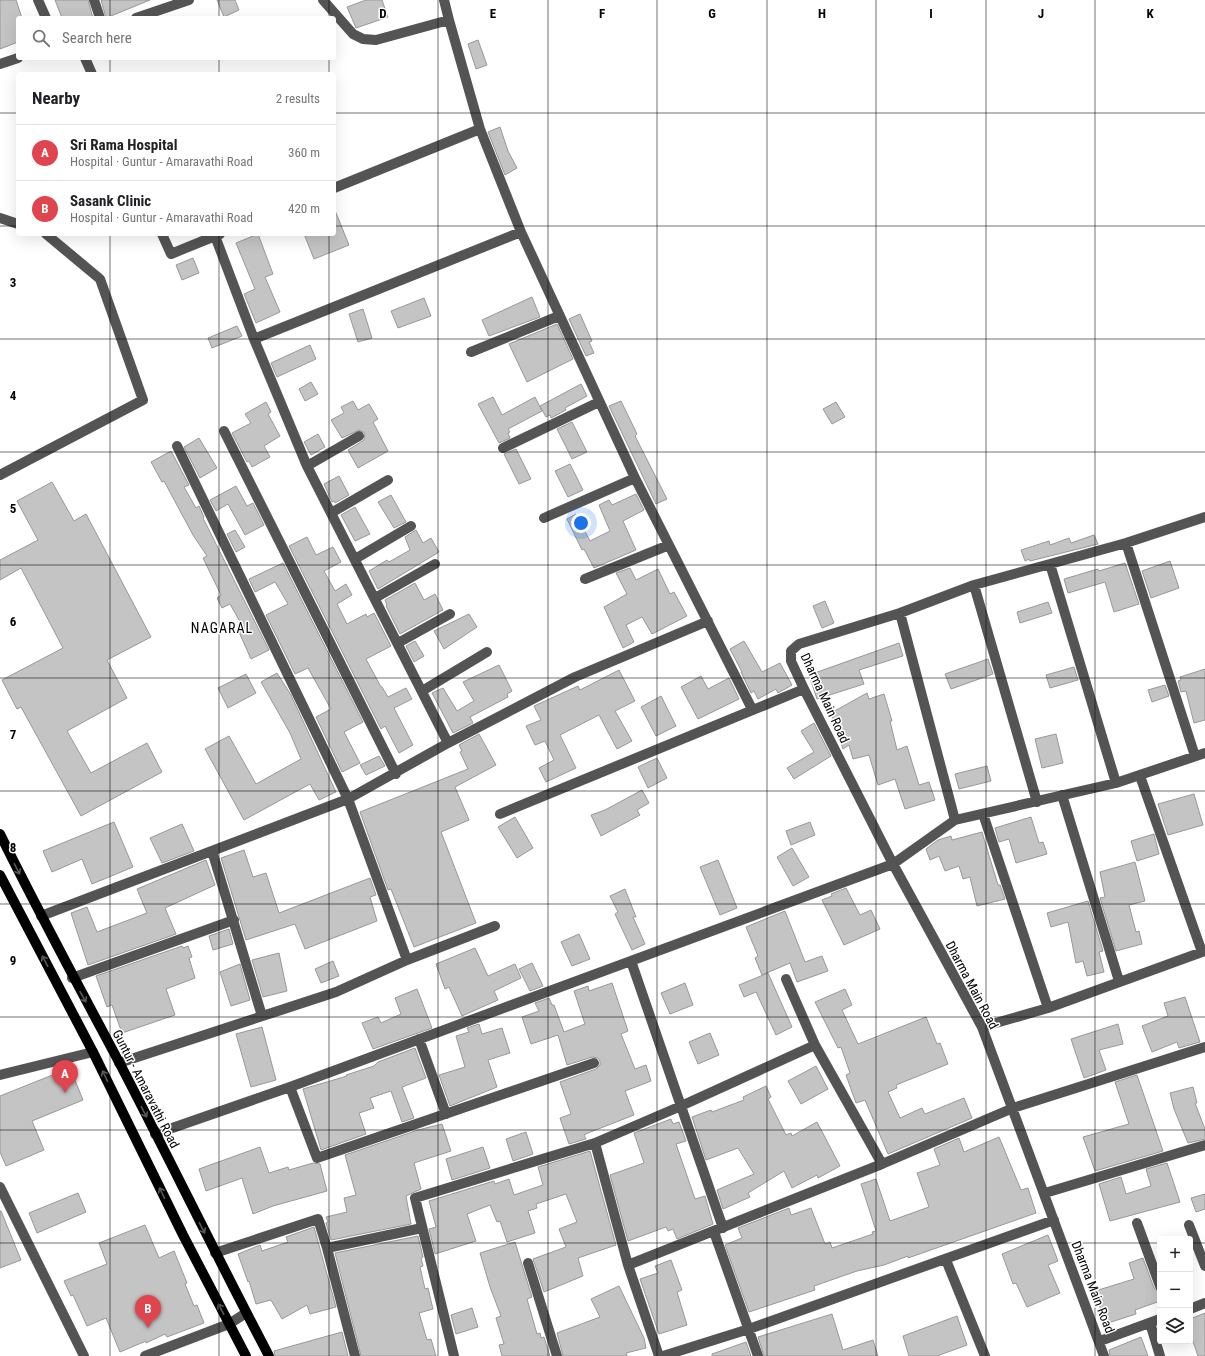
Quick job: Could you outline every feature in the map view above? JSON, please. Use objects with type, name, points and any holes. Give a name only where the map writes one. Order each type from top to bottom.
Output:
[{"type":"main road","name":"Guntur - Amaravathi Road","points":[[0,834],[72,978],[119,1063],[269,1356]]},
{"type":"main road","points":[[0,875],[93,1052],[246,1356]]},
{"type":"street","points":[[38,0],[45,16]]},
{"type":"street","points":[[94,0],[99,16]]},
{"type":"street","points":[[142,16],[189,0]]},
{"type":"street","points":[[324,0],[353,34],[363,39],[376,40],[449,20]]},
{"type":"street","points":[[444,0],[480,129],[521,232],[635,478],[752,710]]},
{"type":"street","points":[[0,64],[16,59]]},
{"type":"street","points":[[86,60],[91,72]]},
{"type":"street","points":[[336,187],[480,129]]},
{"type":"street","points":[[0,218],[16,223]]},
{"type":"street","points":[[254,339],[521,232]]},
{"type":"street","points":[[0,475],[143,400],[100,279],[48,236]]},
{"type":"street","points":[[163,236],[171,254],[216,236]]},
{"type":"street","points":[[218,236],[254,339],[307,466],[356,559],[448,743]]},
{"type":"street","points":[[472,352],[559,316]]},
{"type":"street","points":[[503,448],[599,402]]},
{"type":"street","points":[[224,432],[396,774]]},
{"type":"street","points":[[307,466],[359,436]]},
{"type":"street","points":[[177,446],[348,799],[407,960]]},
{"type":"street","points":[[544,518],[635,478]]},
{"type":"street","points":[[331,513],[388,480]]},
{"type":"street","points":[[955,820],[900,614],[974,585],[1126,542],[1205,517]]},
{"type":"street","points":[[356,559],[411,526]]},
{"type":"street","points":[[155,1134],[290,1087],[893,864],[955,820],[1116,783],[1200,755],[1126,542]]},
{"type":"street","points":[[585,579],[669,545]]},
{"type":"street","points":[[375,598],[435,564]]},
{"type":"street","points":[[1050,564],[1116,783]]},
{"type":"street","points":[[974,585],[1037,802]]},
{"type":"street","points":[[398,643],[450,614]]},
{"type":"street","name":"Dharma Main Road","points":[[900,614],[799,644],[791,651],[790,656],[804,689],[893,864],[982,1027],[1100,1341],[1104,1356]]},
{"type":"street","points":[[41,916],[348,799],[396,774],[448,743],[575,677],[708,621]]},
{"type":"street","points":[[422,691],[487,652]]},
{"type":"street","points":[[500,814],[804,689]]},
{"type":"street","points":[[982,1027],[1048,1008],[1204,951],[1140,776]]},
{"type":"street","points":[[1062,795],[1119,981]]},
{"type":"street","points":[[983,814],[1048,1008]]},
{"type":"street","points":[[212,851],[262,1016]]},
{"type":"street","points":[[72,978],[234,920]]},
{"type":"street","points":[[119,1063],[336,992],[407,960],[495,926]]},
{"type":"street","points":[[631,961],[681,1106],[758,1356]]},
{"type":"street","points":[[786,979],[815,1045],[882,1164]]},
{"type":"street","points":[[419,1039],[446,1114]]},
{"type":"street","points":[[454,1356],[415,1198],[595,1143],[815,1045]]},
{"type":"street","points":[[628,1266],[882,1164],[1013,1108],[1205,1047]]},
{"type":"street","points":[[0,1075],[93,1052]]},
{"type":"street","points":[[290,1087],[316,1158],[594,1063]]},
{"type":"street","points":[[595,1143],[628,1266],[659,1356]]},
{"type":"street","points":[[1045,1194],[1205,1145]]},
{"type":"street","points":[[0,1187],[84,1356]]},
{"type":"street","points":[[215,1253],[318,1219],[355,1356]]},
{"type":"street","points":[[663,1356],[749,1329],[946,1260],[1054,1220]]},
{"type":"street","points":[[1137,1223],[1157,1278]]},
{"type":"street","points":[[1189,1225],[1205,1266]]},
{"type":"street","points":[[327,1248],[422,1228]]},
{"type":"street","points":[[946,1260],[981,1355]]},
{"type":"street","points":[[528,1263],[557,1356]]},
{"type":"street","points":[[1192,1308],[1205,1303]]},
{"type":"street","points":[[145,1356],[229,1324],[246,1313]]},
{"type":"street","points":[[1100,1341],[1157,1321]]},
{"type":"street","points":[[1150,1323],[1160,1356]]},
{"type":"building","points":[[0,0],[16,0],[21,16],[16,16],[16,43],[0,49]]},
{"type":"building","points":[[55,0],[88,0],[92,16],[61,16]]},
{"type":"building","points":[[101,0],[150,0],[111,16],[105,16]]},
{"type":"building","points":[[217,0],[235,0],[239,10],[224,16]]},
{"type":"building","points":[[366,0],[382,0],[388,17],[356,28],[347,7]]},
{"type":"building","points":[[478,40],[487,65],[476,69],[468,44]]},
{"type":"building","points":[[500,127],[508,151],[517,168],[505,175],[488,132]]},
{"type":"building","points":[[336,213],[349,245],[314,259],[305,236],[336,236]]},
{"type":"building","points":[[253,236],[259,236],[273,274],[265,277],[280,312],[256,323],[244,294],[255,289],[236,243]]},
{"type":"building","points":[[193,258],[199,273],[182,280],[176,265]]},
{"type":"building","points":[[532,297],[540,317],[489,336],[482,320]]},
{"type":"building","points":[[424,298],[431,316],[398,328],[391,311]]},
{"type":"building","points":[[363,309],[372,338],[358,342],[349,314]]},
{"type":"building","points":[[580,314],[592,341],[589,342],[594,353],[586,356],[569,319]]},
{"type":"building","points":[[557,324],[573,359],[527,382],[509,344]]},
{"type":"building","points":[[237,326],[242,336],[212,348],[208,338]]},
{"type":"building","points":[[310,345],[316,359],[277,377],[271,363]]},
{"type":"building","points":[[311,382],[318,394],[305,401],[299,389]]},
{"type":"building","points":[[581,384],[587,396],[565,408],[566,410],[551,418],[550,415],[546,417],[540,406]]},
{"type":"building","points":[[493,397],[502,415],[535,397],[542,411],[508,429],[510,432],[508,433],[510,438],[499,443],[478,404]]},
{"type":"building","points":[[353,401],[358,410],[369,404],[378,419],[373,422],[388,451],[358,468],[348,450],[364,440],[365,433],[359,430],[342,438],[331,420],[344,413],[341,407]]},
{"type":"building","points":[[621,401],[637,434],[635,436],[667,499],[656,504],[609,406]]},
{"type":"building","points":[[266,402],[271,412],[268,414],[280,436],[264,446],[270,457],[252,467],[249,461],[247,462],[232,433],[251,423],[245,414]]},
{"type":"building","points":[[836,402],[845,417],[832,424],[823,409]]},
{"type":"building","points":[[572,422],[587,452],[572,459],[557,429]]},
{"type":"building","points":[[318,434],[325,447],[311,455],[304,442]]},
{"type":"building","points":[[199,438],[217,468],[200,478],[184,447]]},
{"type":"building","points":[[516,449],[531,479],[519,484],[504,454]]},
{"type":"building","points":[[171,451],[189,485],[184,487],[196,508],[199,506],[204,517],[203,518],[269,650],[251,659],[238,630],[243,627],[230,604],[222,608],[217,598],[221,595],[203,558],[207,556],[193,535],[164,481],[162,482],[151,462]]},
{"type":"building","points":[[570,464],[583,490],[568,497],[555,471]]},
{"type":"building","points":[[339,476],[349,495],[335,503],[334,501],[332,502],[324,484]]},
{"type":"building","points":[[52,482],[74,521],[86,514],[151,637],[107,660],[127,698],[67,731],[91,773],[147,743],[162,772],[81,816],[21,707],[17,709],[2,680],[63,648],[21,568],[0,580],[0,560],[38,540],[17,501]]},
{"type":"building","points":[[236,486],[247,506],[253,503],[264,525],[245,535],[228,504],[216,511],[210,500]]},
{"type":"building","points":[[636,494],[644,510],[623,521],[636,550],[594,568],[584,549],[582,550],[567,519],[576,514],[590,541],[610,531],[599,505],[609,500],[612,505]]},
{"type":"building","points":[[391,495],[406,522],[394,528],[378,502]]},
{"type":"building","points":[[355,507],[370,534],[355,541],[341,515]]},
{"type":"building","points":[[235,530],[245,547],[236,552],[227,534]]},
{"type":"building","points":[[416,530],[423,543],[431,538],[439,552],[378,589],[369,571],[387,560],[389,562],[410,550],[405,537]]},
{"type":"building","points":[[1094,535],[1098,544],[1030,561],[1029,559],[1025,561],[1021,550],[1049,541],[1050,545],[1069,538],[1071,543]]},
{"type":"building","points":[[307,537],[316,555],[333,547],[341,562],[324,571],[335,591],[346,584],[352,595],[337,604],[347,624],[366,614],[367,617],[374,613],[391,646],[366,659],[388,697],[406,688],[412,699],[394,708],[413,745],[399,753],[385,726],[381,729],[289,546]]},
{"type":"building","points":[[1170,561],[1179,588],[1151,598],[1142,571]]},
{"type":"building","points":[[283,563],[363,722],[344,732],[360,763],[342,772],[316,717],[331,709],[308,668],[295,674],[266,615],[288,604],[275,582],[255,592],[249,579]]},
{"type":"building","points":[[1125,563],[1139,604],[1114,612],[1105,582],[1068,593],[1064,579]]},
{"type":"building","points":[[630,568],[636,580],[658,569],[670,594],[674,592],[687,616],[652,634],[642,617],[626,625],[634,642],[623,648],[604,607],[627,594],[616,573]]},
{"type":"building","points":[[415,583],[424,600],[435,594],[443,610],[400,634],[386,606],[385,600]]},
{"type":"building","points":[[825,601],[834,623],[822,628],[813,606]]},
{"type":"building","points":[[1048,602],[1052,613],[1020,623],[1017,612]]},
{"type":"building","points":[[469,614],[477,627],[444,649],[434,631]]},
{"type":"building","points":[[415,641],[424,656],[414,662],[406,646]]},
{"type":"building","points":[[744,641],[762,672],[780,663],[792,685],[778,693],[776,689],[758,699],[754,691],[751,693],[730,649]]},
{"type":"building","points":[[899,643],[903,656],[859,670],[864,684],[817,699],[809,675]]},
{"type":"building","points":[[988,659],[993,674],[951,689],[945,674]]},
{"type":"building","points":[[499,665],[512,691],[507,694],[508,697],[470,717],[473,723],[453,733],[432,693],[443,688],[457,711],[474,701],[463,682]]},
{"type":"building","points":[[1074,667],[1078,680],[1050,688],[1046,675]]},
{"type":"building","points":[[1205,669],[1205,720],[1194,723],[1186,691],[1181,692],[1178,681],[1181,680],[1180,677]]},
{"type":"building","points":[[619,670],[635,701],[615,711],[632,741],[617,749],[599,715],[560,735],[576,768],[546,782],[539,768],[554,760],[545,741],[535,745],[526,726],[541,720],[534,706],[578,686],[580,690]]},
{"type":"building","points":[[277,673],[291,695],[336,792],[319,800],[310,784],[244,820],[205,749],[229,736],[256,784],[301,759],[290,733],[261,682]]},
{"type":"building","points":[[246,674],[256,693],[228,708],[218,688]]},
{"type":"building","points":[[701,676],[708,689],[729,678],[739,699],[698,719],[681,687]]},
{"type":"building","points":[[1165,685],[1169,696],[1152,702],[1148,690]]},
{"type":"building","points":[[867,693],[869,699],[884,694],[892,721],[890,721],[897,750],[907,746],[919,785],[929,782],[935,800],[905,809],[895,779],[878,785],[869,755],[853,759],[849,745],[843,749],[831,713]]},
{"type":"building","points":[[661,696],[676,726],[656,736],[641,707]]},
{"type":"building","points":[[814,723],[831,756],[794,779],[787,768],[814,752],[801,731]]},
{"type":"building","points":[[479,734],[496,765],[455,787],[469,820],[441,832],[476,923],[414,947],[391,889],[388,890],[360,812],[468,769],[460,752],[462,751],[459,745]]},
{"type":"building","points":[[1056,734],[1063,763],[1042,768],[1035,739]]},
{"type":"building","points":[[379,756],[385,766],[366,775],[360,765]]},
{"type":"building","points":[[657,758],[667,778],[648,788],[638,767]]},
{"type":"building","points":[[987,766],[991,781],[959,789],[955,774]]},
{"type":"building","points":[[642,790],[649,803],[637,810],[640,815],[601,836],[591,815],[605,810]]},
{"type":"building","points":[[1194,794],[1203,825],[1168,835],[1158,804]]},
{"type":"building","points":[[515,817],[533,848],[517,858],[498,827]]},
{"type":"building","points":[[1031,817],[1039,843],[1043,842],[1047,854],[1016,863],[1009,839],[999,842],[995,828]]},
{"type":"building","points":[[114,822],[133,867],[92,884],[82,859],[52,872],[43,851]]},
{"type":"building","points":[[810,822],[815,835],[791,845],[786,831]]},
{"type":"building","points":[[182,824],[194,851],[162,863],[150,838]]},
{"type":"building","points":[[982,832],[998,885],[1000,885],[1005,899],[977,906],[970,877],[963,879],[959,866],[945,871],[939,856],[930,860],[926,849],[938,840],[951,836],[952,840]]},
{"type":"building","points":[[1154,834],[1159,854],[1137,861],[1131,841]]},
{"type":"building","points":[[792,848],[809,877],[793,886],[777,857]]},
{"type":"building","points":[[244,850],[253,877],[266,873],[279,913],[370,878],[376,895],[370,897],[377,921],[305,949],[295,924],[246,940],[221,858]]},
{"type":"building","points":[[206,860],[215,885],[165,908],[176,934],[88,965],[71,913],[87,907],[97,932],[147,913],[137,889]]},
{"type":"building","points":[[718,860],[737,908],[720,915],[700,867]]},
{"type":"building","points":[[1135,862],[1145,901],[1129,905],[1136,932],[1139,931],[1142,944],[1116,951],[1100,898],[1105,897],[1100,872]]},
{"type":"building","points":[[846,888],[860,915],[871,910],[880,929],[844,945],[822,900],[832,896],[831,894]]},
{"type":"building","points":[[625,889],[636,917],[633,917],[645,944],[632,950],[615,914],[618,912],[610,896]]},
{"type":"building","points":[[1088,901],[1103,951],[1099,952],[1104,972],[1087,976],[1083,961],[1076,963],[1068,922],[1051,927],[1047,913]]},
{"type":"building","points":[[785,911],[805,962],[822,956],[828,971],[797,982],[790,963],[762,975],[755,958],[758,956],[746,927]]},
{"type":"building","points":[[229,929],[233,944],[213,950],[209,936]]},
{"type":"building","points":[[579,934],[590,959],[572,966],[561,942]]},
{"type":"building","points":[[182,946],[183,948],[188,946],[192,957],[189,958],[195,978],[166,989],[175,1015],[122,1033],[112,1005],[107,1007],[96,976]]},
{"type":"building","points":[[475,948],[488,976],[515,964],[521,978],[494,991],[498,1000],[462,1016],[449,987],[445,989],[436,964]]},
{"type":"building","points":[[279,953],[287,991],[263,997],[252,960]]},
{"type":"building","points":[[333,961],[339,976],[321,983],[315,969]]},
{"type":"building","points":[[532,963],[543,986],[530,991],[519,969]]},
{"type":"building","points":[[240,964],[250,1000],[231,1006],[220,972]]},
{"type":"building","points":[[768,973],[792,1027],[776,1035],[756,992],[744,997],[739,985]]},
{"type":"building","points":[[612,983],[628,1031],[621,1034],[635,1069],[646,1065],[651,1081],[625,1091],[634,1115],[584,1135],[586,1139],[569,1144],[560,1118],[571,1114],[560,1082],[596,1069],[600,1065],[600,1061],[598,1058],[592,1057],[567,1065],[558,1035],[531,1044],[522,1017],[539,1011],[535,1003],[549,998],[552,1005],[554,1005],[564,1032],[585,1024],[574,991],[588,986],[589,991]]},
{"type":"building","points":[[685,983],[693,1005],[670,1014],[661,993]]},
{"type":"building","points":[[417,989],[432,1028],[373,1049],[362,1023],[378,1017],[381,1023],[401,1014],[395,998]]},
{"type":"building","points":[[845,989],[852,1005],[842,1010],[858,1044],[926,1017],[937,1044],[940,1043],[948,1064],[896,1085],[897,1088],[888,1092],[900,1118],[922,1108],[925,1114],[964,1098],[972,1118],[888,1154],[865,1100],[856,1103],[846,1075],[850,1073],[841,1047],[838,1048],[815,1002]]},
{"type":"building","points":[[1185,997],[1200,1042],[1179,1048],[1177,1042],[1152,1052],[1142,1026],[1168,1016],[1164,1003]]},
{"type":"building","points":[[479,1024],[482,1034],[502,1028],[510,1053],[488,1060],[497,1087],[450,1106],[439,1075],[465,1067],[456,1036],[469,1032],[467,1028]]},
{"type":"building","points":[[1118,1024],[1123,1044],[1099,1050],[1106,1070],[1084,1078],[1071,1039]]},
{"type":"building","points":[[262,1027],[276,1080],[251,1087],[236,1034]]},
{"type":"building","points":[[710,1033],[719,1055],[698,1064],[689,1042]]},
{"type":"building","points":[[415,1048],[426,1078],[402,1087],[414,1118],[402,1122],[391,1091],[370,1098],[374,1108],[359,1113],[366,1134],[321,1150],[303,1089],[347,1076],[346,1075],[374,1066],[378,1062]]},
{"type":"building","points":[[816,1066],[828,1089],[801,1104],[788,1081]]},
{"type":"building","points":[[70,1068],[83,1100],[32,1121],[44,1150],[6,1166],[0,1152],[0,1096]]},
{"type":"building","points":[[1137,1075],[1163,1151],[1095,1171],[1083,1137],[1129,1124],[1115,1082]]},
{"type":"building","points":[[766,1086],[771,1097],[768,1099],[786,1135],[791,1133],[792,1136],[817,1122],[840,1166],[818,1178],[817,1175],[792,1188],[784,1171],[748,1193],[750,1197],[723,1209],[717,1190],[754,1174],[738,1148],[706,1160],[692,1117],[711,1110],[712,1112],[744,1100],[743,1097]]},
{"type":"building","points":[[1193,1087],[1197,1103],[1195,1103],[1205,1129],[1205,1139],[1188,1143],[1174,1109],[1170,1093]]},
{"type":"building","points":[[671,1119],[673,1124],[679,1122],[686,1141],[676,1144],[695,1199],[705,1196],[713,1224],[677,1239],[673,1229],[668,1231],[666,1227],[628,1241],[610,1175],[644,1163],[634,1133]]},
{"type":"building","points":[[442,1124],[451,1151],[414,1163],[421,1189],[406,1196],[411,1224],[331,1240],[326,1223],[328,1222],[326,1217],[347,1212],[344,1198],[356,1195],[345,1155],[418,1130]]},
{"type":"building","points":[[526,1132],[533,1154],[513,1161],[506,1139]]},
{"type":"building","points":[[999,1137],[1021,1190],[1028,1188],[1036,1213],[908,1258],[908,1256],[884,1265],[857,1271],[814,1286],[815,1290],[749,1312],[725,1245],[742,1238],[738,1228],[789,1208],[791,1215],[811,1208],[825,1244],[830,1242],[832,1248],[873,1234],[872,1232],[876,1231],[861,1184],[876,1179],[890,1221],[929,1207],[917,1173],[940,1165],[934,1149],[959,1138],[964,1152]]},
{"type":"building","points":[[260,1147],[269,1173],[288,1167],[289,1170],[313,1163],[320,1164],[327,1191],[273,1206],[253,1214],[242,1178],[206,1191],[199,1169]]},
{"type":"building","points":[[483,1147],[490,1168],[452,1180],[446,1159]]},
{"type":"building","points":[[590,1151],[616,1245],[578,1258],[583,1276],[544,1292],[533,1259],[566,1247],[559,1229],[577,1222],[566,1194],[536,1204],[537,1208],[528,1211],[535,1233],[507,1242],[500,1221],[497,1222],[490,1205],[467,1214],[476,1241],[435,1254],[429,1229],[436,1227],[429,1201],[494,1181],[495,1184],[509,1179],[514,1195],[543,1185],[538,1167]]},
{"type":"building","points":[[1167,1163],[1180,1202],[1110,1221],[1099,1184],[1121,1177],[1126,1194],[1151,1186],[1146,1169]]},
{"type":"building","points":[[78,1193],[86,1212],[37,1233],[29,1213]]},
{"type":"building","points":[[1205,1194],[1205,1209],[1196,1212],[1191,1198]]},
{"type":"building","points":[[0,1211],[21,1260],[0,1268]]},
{"type":"building","points":[[145,1225],[159,1258],[174,1251],[187,1283],[185,1284],[194,1306],[197,1305],[204,1323],[167,1337],[165,1334],[146,1343],[146,1341],[120,1352],[106,1318],[87,1326],[73,1295],[71,1296],[64,1281],[107,1264],[99,1243]]},
{"type":"building","points":[[314,1227],[336,1307],[310,1314],[307,1305],[282,1319],[271,1300],[256,1304],[249,1281],[248,1282],[238,1254],[260,1245],[262,1251],[288,1242],[286,1237]]},
{"type":"building","points":[[1048,1235],[1058,1261],[1048,1265],[1060,1293],[1027,1307],[1016,1283],[1013,1284],[1002,1254]]},
{"type":"building","points":[[418,1236],[423,1257],[421,1258],[423,1266],[420,1267],[425,1289],[428,1288],[433,1309],[419,1313],[427,1340],[431,1339],[436,1356],[361,1356],[335,1253]]},
{"type":"building","points":[[515,1242],[532,1297],[527,1299],[537,1334],[540,1333],[541,1338],[544,1337],[550,1356],[502,1356],[499,1345],[504,1344],[496,1318],[501,1316],[490,1287],[480,1253]]},
{"type":"building","points":[[1143,1258],[1154,1288],[1157,1290],[1157,1302],[1135,1310],[1136,1314],[1105,1324],[1095,1291],[1134,1279],[1129,1263]]},
{"type":"building","points":[[671,1260],[682,1290],[677,1292],[687,1325],[659,1334],[640,1279],[658,1273],[655,1266]]},
{"type":"building","points":[[619,1286],[644,1338],[646,1348],[626,1353],[627,1356],[563,1356],[557,1333],[600,1317],[591,1299]]},
{"type":"building","points":[[472,1308],[478,1327],[456,1334],[451,1315]]},
{"type":"building","points":[[1205,1313],[1205,1356],[1198,1356],[1193,1342],[1193,1318]]},
{"type":"building","points":[[832,1314],[843,1350],[873,1340],[878,1356],[764,1356],[758,1337]]},
{"type":"building","points":[[957,1316],[967,1345],[937,1356],[909,1356],[903,1336]]},
{"type":"building","points":[[342,1332],[348,1356],[275,1356],[274,1351]]},
{"type":"building","points":[[1141,1337],[1148,1356],[1110,1356],[1109,1350]]},
{"type":"building","points":[[746,1342],[751,1356],[712,1356],[712,1354]]},
{"type":"place","name":"Sri Rama Hospital","points":[[65,1093]]},
{"type":"place","name":"Sasank Clinic","points":[[148,1328]]},
{"type":"district","name":"NAGARAL","points":[[222,628]]}]
